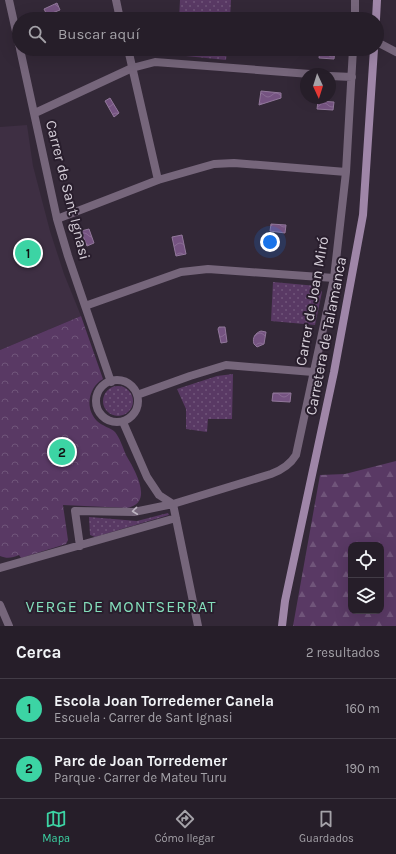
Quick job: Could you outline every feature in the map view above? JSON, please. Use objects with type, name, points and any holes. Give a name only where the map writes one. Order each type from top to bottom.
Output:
[{"type":"street","points":[[11,0],[13,12]]},
{"type":"street","points":[[116,0],[119,12]]},
{"type":"street","points":[[355,0],[355,12]]},
{"type":"street","points":[[376,12],[377,0]]},
{"type":"street","points":[[384,46],[396,52]]},
{"type":"street","name":"Carrer de Sant Ignasi","points":[[22,56],[57,219],[111,382]]},
{"type":"street","points":[[129,56],[158,180]]},
{"type":"street","name":"Carrer de Joan Miró","points":[[173,504],[282,470],[296,455],[334,278],[346,172],[353,56]]},
{"type":"street","name":"Carretera de Talamanca","points":[[282,626],[285,601],[335,365],[360,229],[368,161],[374,56]]},
{"type":"street","points":[[34,113],[132,68],[155,62],[300,73]]},
{"type":"street","points":[[336,76],[352,77]]},
{"type":"street","points":[[57,219],[158,180],[204,166],[224,163],[346,172]]},
{"type":"street","points":[[85,306],[187,270],[208,269],[334,278]]},
{"type":"street","points":[[137,395],[198,373],[226,365],[314,372]]},
{"type":"street","points":[[123,381],[131,385],[137,395],[136,410],[133,416],[123,422],[108,420],[99,411],[96,403],[100,389],[111,382],[123,381]]},
{"type":"street","points":[[123,422],[147,477],[159,495],[173,504],[198,626]]},
{"type":"street","points":[[80,546],[75,511],[134,512],[173,504]]},
{"type":"street","points":[[0,568],[176,518]]},
{"type":"street","points":[[0,605],[9,626]]},
{"type":"shaded area","points":[[27,125],[33,166],[50,231],[64,274],[81,316],[0,350],[0,127]]},
{"type":"green space","points":[[180,0],[231,0],[230,12],[179,12]]},
{"type":"green space","points":[[186,56],[226,56],[226,60]]},
{"type":"green space","points":[[273,282],[317,286],[322,292],[315,325],[271,321]]},
{"type":"green space","points":[[81,316],[103,379],[94,387],[90,398],[90,410],[97,421],[115,432],[118,437],[140,485],[140,500],[135,505],[127,508],[63,505],[68,540],[66,544],[21,558],[19,555],[5,558],[0,556],[0,350]]},
{"type":"green space","points":[[233,374],[232,419],[208,419],[207,432],[186,429],[186,409],[177,389],[217,376]]},
{"type":"green space","points":[[118,386],[129,390],[133,401],[129,412],[118,416],[107,412],[103,401],[107,390]]},
{"type":"green space","points":[[396,461],[396,626],[293,626],[320,475],[345,474]]},
{"type":"green space","points":[[168,513],[169,515],[95,537],[90,535],[89,517],[137,521]]},
{"type":"water","points":[[57,3],[60,10],[55,12],[46,12],[44,9]]},
{"type":"water","points":[[319,56],[334,56],[334,59],[319,58]]},
{"type":"water","points":[[261,91],[281,93],[281,98],[259,105]]},
{"type":"water","points":[[110,98],[119,113],[114,117],[105,101]]},
{"type":"water","points":[[318,104],[334,104],[333,110],[317,109]]},
{"type":"water","points":[[271,224],[286,225],[285,233],[270,231]]},
{"type":"water","points":[[89,229],[94,243],[87,246],[81,231]]},
{"type":"water","points":[[182,235],[186,254],[176,256],[172,237]]},
{"type":"water","points":[[219,327],[225,327],[227,342],[221,343],[218,329]]},
{"type":"water","points":[[261,331],[266,332],[264,344],[257,347],[253,342],[254,336]]},
{"type":"water","points":[[273,393],[291,393],[290,402],[272,401]]},
{"type":"place","name":"Escola Joan Torredemer Canela","points":[[28,253]]},
{"type":"place","name":"Parc de Joan Torredemer","points":[[62,452]]},
{"type":"district","name":"VERGE DE MONTSERRAT","points":[[121,606]]}]
